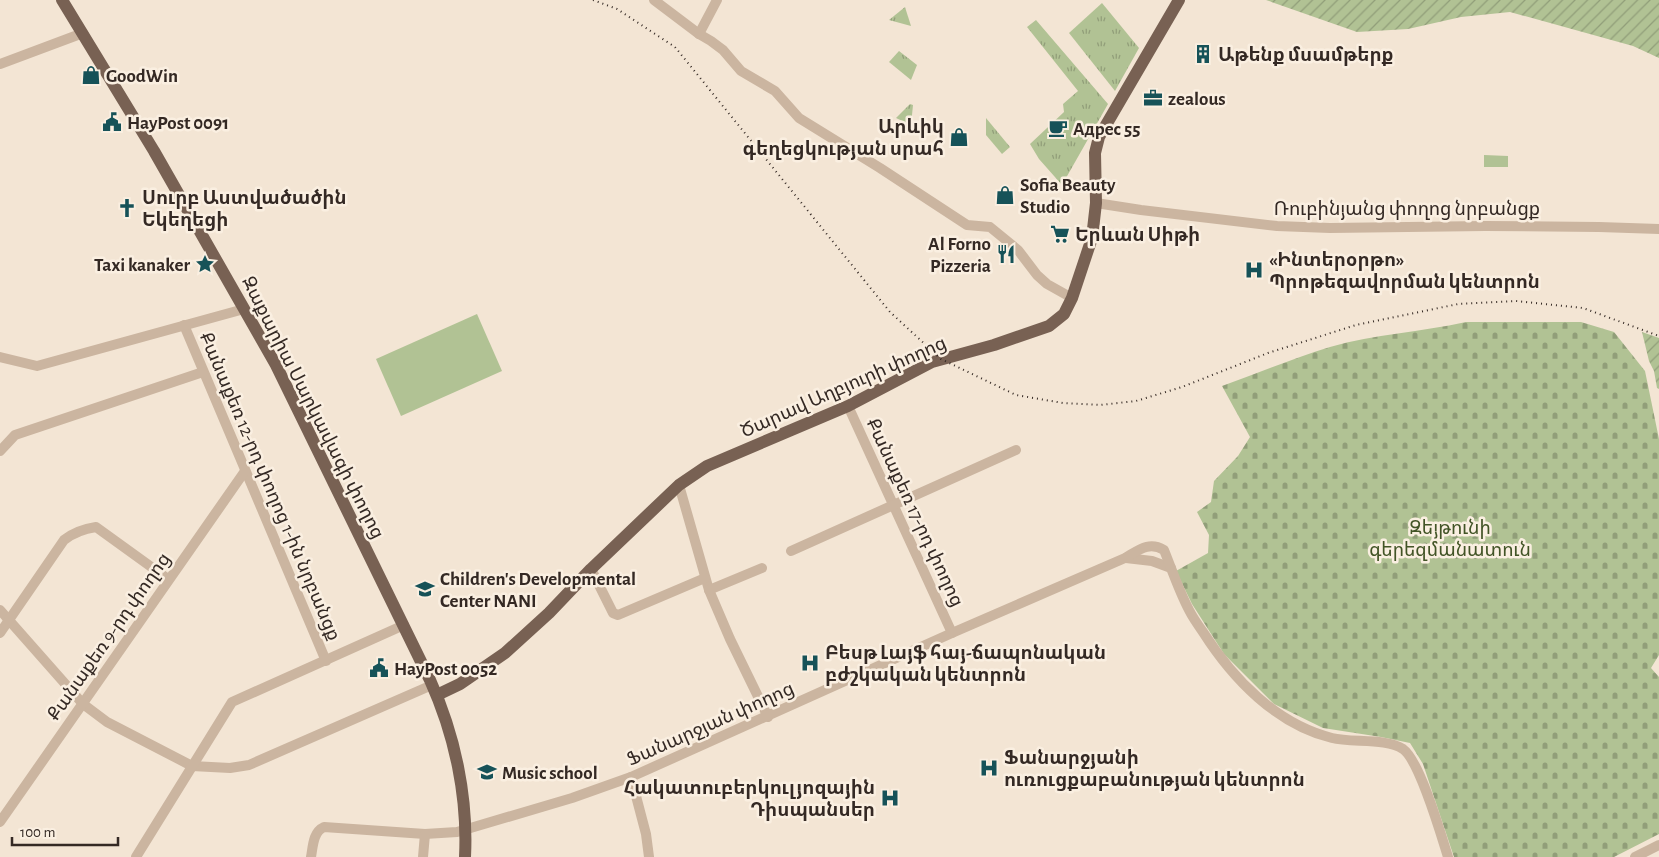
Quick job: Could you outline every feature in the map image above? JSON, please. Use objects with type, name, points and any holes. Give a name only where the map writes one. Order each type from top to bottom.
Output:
[{"type":"main road","name":"Զաքարիա Սարկավագի փողոց","points":[[62,0],[154,151],[276,365],[404,624],[435,690],[453,742],[463,797],[466,830],[465,857]]},
{"type":"main road","name":"Ծարավ Աղբյուրի փողոց","points":[[435,690],[460,684],[505,653],[549,613],[590,569],[679,485],[707,466],[848,406],[941,359],[994,345],[1049,326],[1064,314],[1072,298],[1092,238],[1096,203],[1095,153],[1099,137],[1180,0]]},
{"type":"street","points":[[654,0],[723,50],[741,71],[775,91],[799,118],[967,225],[990,227],[1018,250],[1037,275],[1047,284],[1072,298]]},
{"type":"street","points":[[699,34],[717,0]]},
{"type":"street","points":[[0,64],[83,33]]},
{"type":"street","name":"Ռուբինյանց փողոց նրբանցք","points":[[1096,203],[1190,216],[1312,228],[1485,226],[1659,229]]},
{"type":"street","points":[[0,356],[37,366],[244,309]]},
{"type":"street","name":"Քանաքեռ 12-րդ փողոց 1-ին նրբանցք","points":[[184,325],[326,661]]},
{"type":"street","points":[[0,451],[15,435],[203,372]]},
{"type":"street","name":"Քանաքեռ 17-րդ փողոց","points":[[848,406],[952,633]]},
{"type":"street","points":[[791,551],[1016,450]]},
{"type":"street","name":"Քանաքեռ 9-րդ փողոց","points":[[0,822],[245,471]]},
{"type":"street","points":[[679,485],[709,590],[730,639],[768,717]]},
{"type":"street","points":[[0,633],[64,540],[72,533],[83,529],[96,527],[168,579]]},
{"type":"street","name":"Ֆանարջյան փողոց","points":[[311,857],[316,834],[320,828],[324,827],[425,834],[457,832],[572,798],[631,777],[952,633],[1125,558],[1148,546],[1156,546],[1164,550],[1190,612],[1216,653],[1239,680],[1265,704],[1295,724],[1332,738],[1386,744],[1404,750],[1422,779],[1448,857]]},
{"type":"street","name":"Ֆանարջյան փողոց","points":[[1125,558],[1152,561],[1171,568]]},
{"type":"street","points":[[709,590],[762,568]]},
{"type":"street","points":[[590,569],[613,613],[618,615],[705,578]]},
{"type":"street","points":[[0,610],[83,704],[107,722],[192,766]]},
{"type":"street","points":[[136,857],[232,702],[404,624]]},
{"type":"street","name":"Ծարավ Աղբյուրի փողոց","points":[[192,766],[230,768],[249,765],[435,690]]},
{"type":"street","points":[[631,777],[646,834],[649,857]]},
{"type":"street","points":[[423,857],[425,834]]},
{"type":"street","points":[[1635,857],[1659,845]]},
{"type":"green space","points":[[1266,0],[1659,0],[1659,58],[1633,46],[1510,12],[1461,17],[1408,29],[1357,32]]},
{"type":"green space","points":[[1102,3],[1139,48],[1115,91],[1069,33]]},
{"type":"green space","points":[[905,7],[911,26],[889,20]]},
{"type":"green space","points":[[1036,20],[1108,104],[1062,185],[1039,159],[1030,144],[1064,112],[1063,104],[1078,91],[1027,27]]},
{"type":"green space","points":[[899,51],[917,65],[911,80],[889,62]]},
{"type":"green space","points":[[910,104],[913,105],[911,125],[896,118]]},
{"type":"green space","points":[[986,118],[1010,147],[1002,154],[986,135]]},
{"type":"green space","points":[[1484,155],[1508,156],[1508,167],[1484,167]]},
{"type":"green space","points":[[477,314],[502,371],[401,416],[376,359]]},
{"type":"green space","name":"Զեյթունի գերեզմանատուն","points":[[1466,322],[1581,322],[1614,332],[1645,371],[1659,439],[1659,655],[1651,668],[1659,677],[1659,834],[1614,857],[1454,857],[1423,764],[1410,743],[1323,728],[1274,704],[1224,654],[1192,604],[1176,571],[1208,553],[1209,535],[1197,512],[1211,502],[1214,481],[1238,456],[1250,437],[1222,386],[1330,347],[1364,339]]},
{"type":"green space","points":[[1642,332],[1659,338],[1659,389],[1657,388],[1654,371],[1649,361]]},
{"type":"railway","points":[[593,0],[617,9],[675,47],[890,312],[941,359],[1016,395],[1063,403],[1100,405],[1136,401],[1182,387],[1268,353],[1356,325],[1458,304],[1516,301],[1583,308],[1659,336]]},
{"type":"place","name":"Աթենք մսամթերք","points":[[1203,54]]},
{"type":"place","name":"GoodWin","points":[[91,75]]},
{"type":"place","name":"zealous","points":[[1153,98]]},
{"type":"place","name":"HayPost 0091","points":[[112,122]]},
{"type":"place","name":"Адрес 55","points":[[1058,128]]},
{"type":"place","name":"Արևիկ գեղեցկության սրահ","points":[[959,137]]},
{"type":"place","name":"Sofia Beauty Studio","points":[[1005,195]]},
{"type":"place","name":"Սուրբ Աստվածածին Եկեղեցի","points":[[127,208]]},
{"type":"place","name":"Երևան Սիթի","points":[[1060,234]]},
{"type":"place","name":"Al Forno Pizzeria","points":[[1006,254]]},
{"type":"place","name":"Taxi kanaker","points":[[205,264]]},
{"type":"place","name":"«Ինտերօրթո» Պրոթեզավորման կենտրոն","points":[[1254,270]]},
{"type":"place","name":"Children's Developmental Center NANI","points":[[425,589]]},
{"type":"place","name":"Բեսթ Լայֆ հայ-ճապոնական բժշկական կենտրոն","points":[[810,663]]},
{"type":"place","name":"HayPost 0052","points":[[379,668]]},
{"type":"place","name":"Ֆանարջյանի ուռուցքաբանության կենտրոն","points":[[989,768]]},
{"type":"place","name":"Music school","points":[[487,772]]},
{"type":"place","name":"Հակատուբերկուլյոզային Դիսպանսեր","points":[[890,798]]}]
